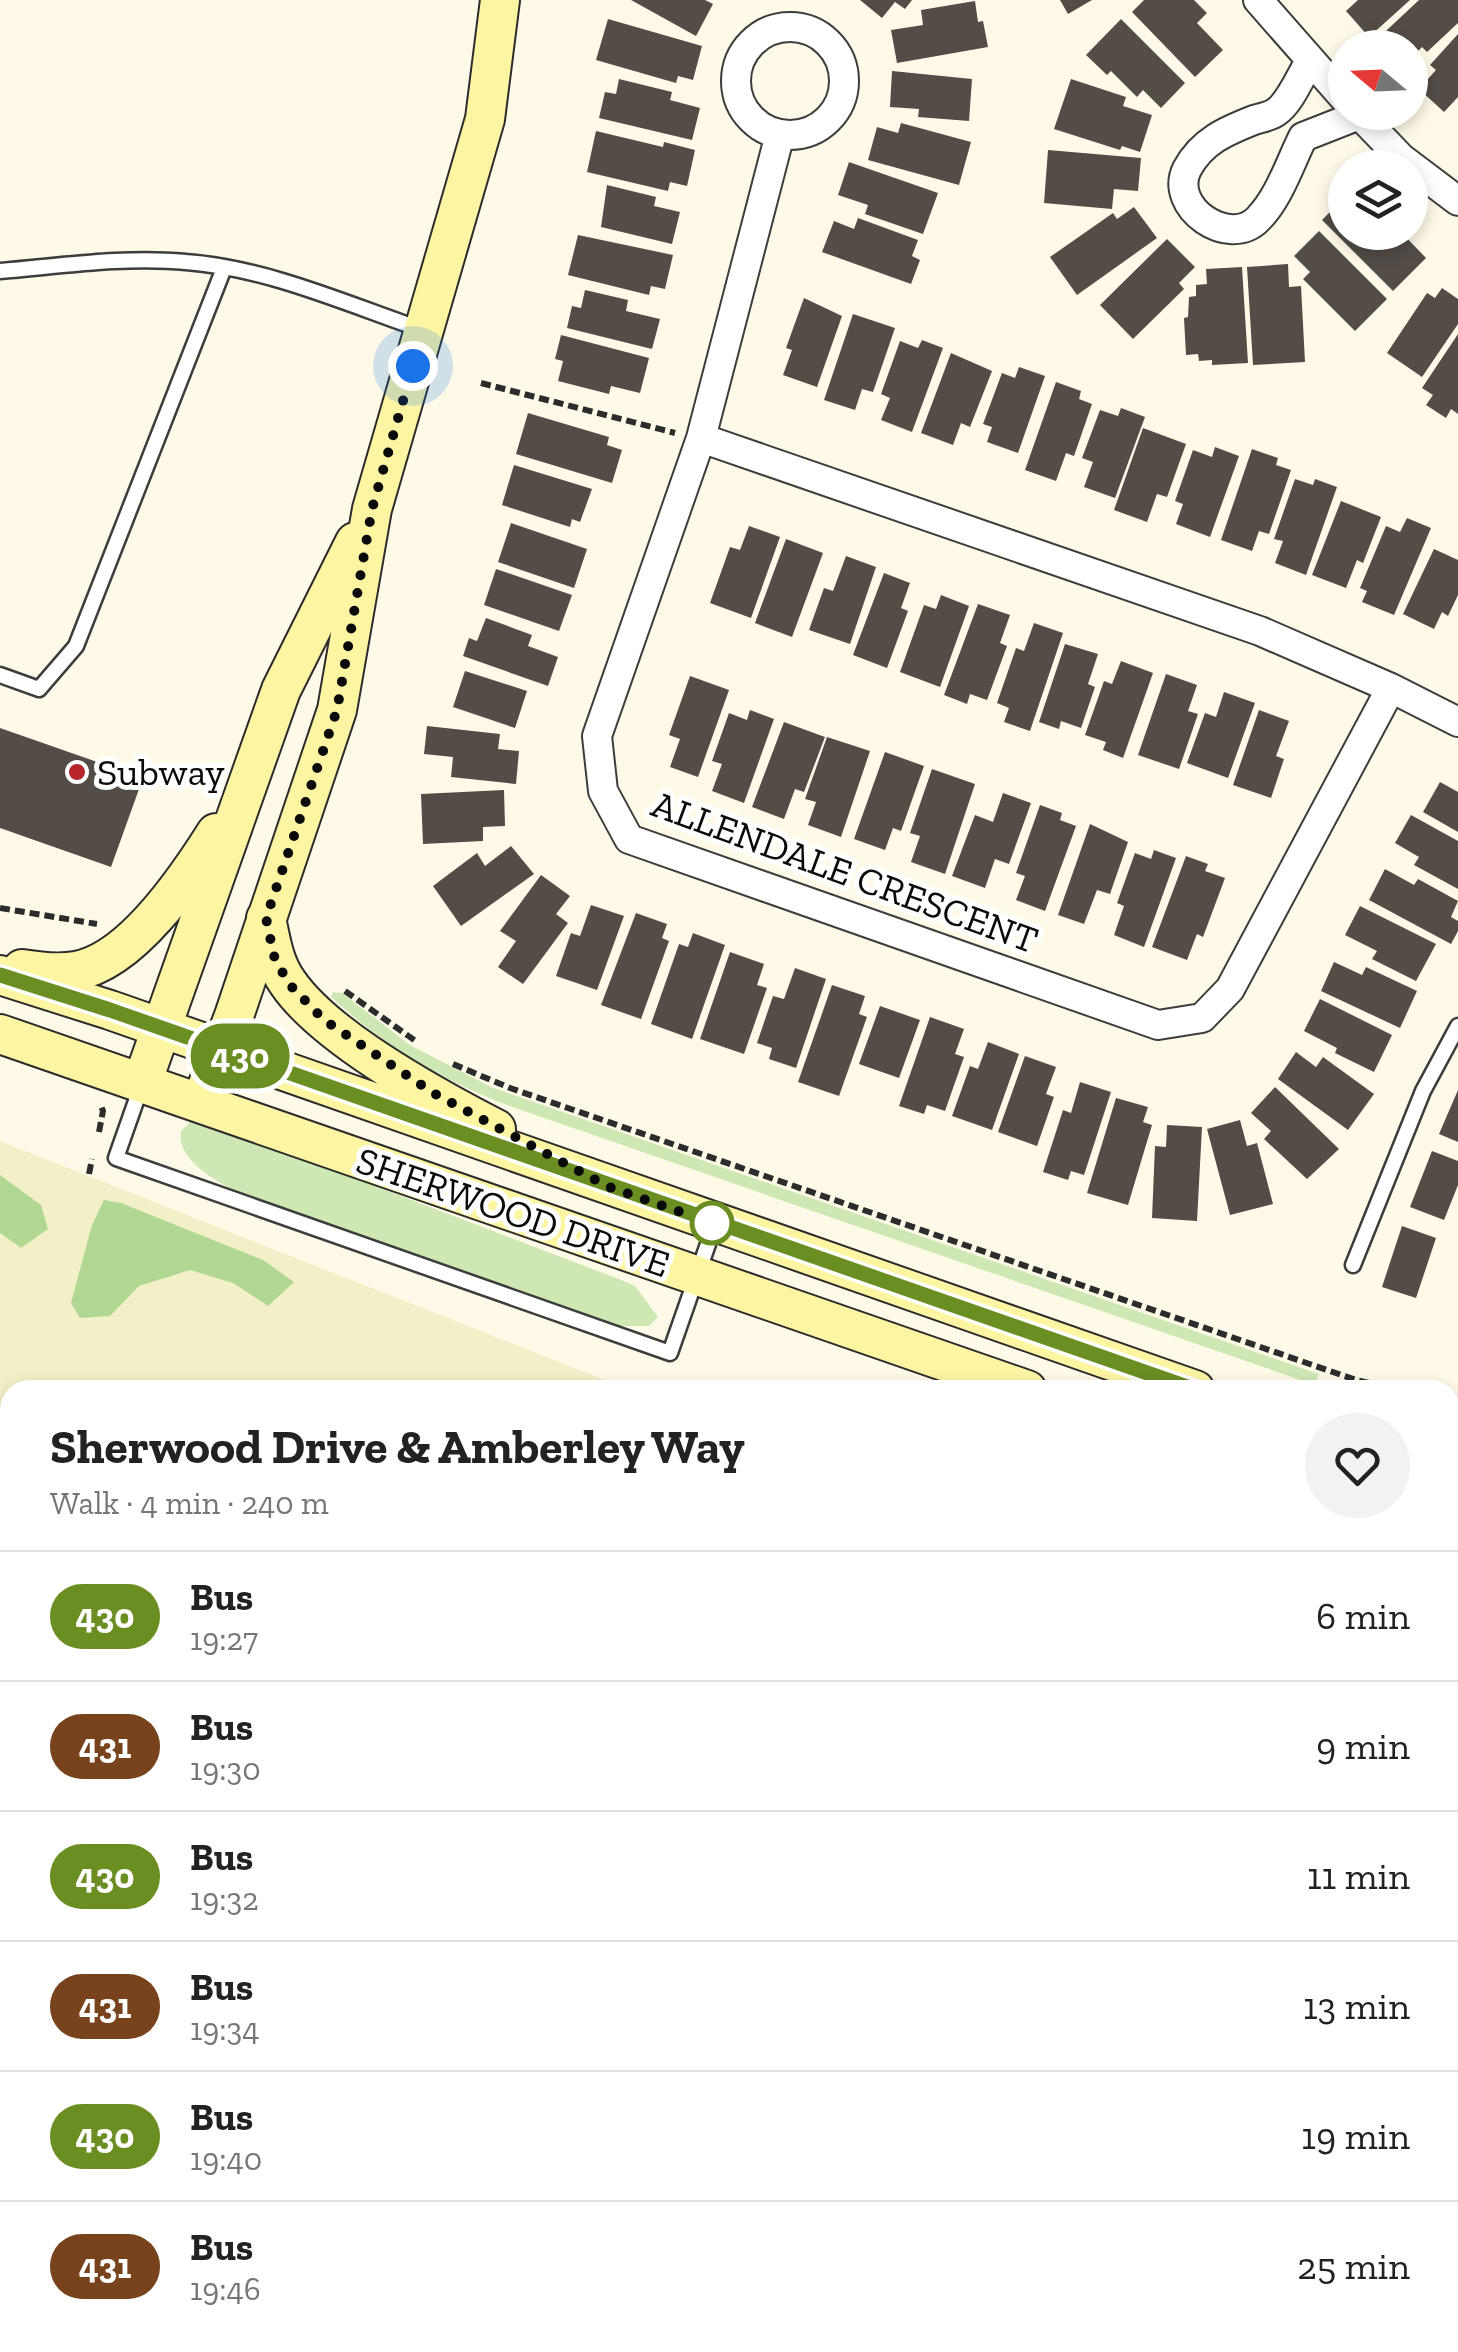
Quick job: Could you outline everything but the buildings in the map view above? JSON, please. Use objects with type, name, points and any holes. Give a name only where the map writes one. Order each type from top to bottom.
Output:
[{"type":"main road","points":[[201,1103],[337,710],[372,509],[485,119],[500,0]]},
{"type":"main road","points":[[142,1084],[281,690],[372,509]]},
{"type":"main road","points":[[0,966],[75,971],[97,964],[118,950],[156,916],[204,853],[249,780]]},
{"type":"main road","points":[[266,918],[274,956],[288,983],[340,1033],[487,1124],[609,1187]]},
{"type":"main road","name":"SHERWOOD DRIVE","points":[[0,976],[162,1028],[1167,1380]]},
{"type":"main road","name":"SHERWOOD DRIVE","points":[[0,1034],[998,1380]]},
{"type":"street","points":[[1258,0],[1328,80]]},
{"type":"street","points":[[1310,60],[1278,112],[1217,134],[1200,150],[1185,173],[1194,212],[1218,228],[1238,229],[1257,221],[1304,137],[1328,124]]},
{"type":"street","points":[[1374,130],[1401,158],[1458,202]]},
{"type":"street","name":"ALLENDALE CRESCENT","points":[[780,134],[597,736],[603,791],[628,839],[1158,1024],[1202,1018],[1230,989],[1391,688]]},
{"type":"street","points":[[689,436],[1260,630],[1458,722]]},
{"type":"lane","points":[[0,270],[126,260],[188,262],[264,276],[424,330]]},
{"type":"lane","points":[[0,674],[39,688],[76,646],[224,268]]},
{"type":"lane","points":[[1352,1265],[1422,1091],[1458,1026]]},
{"type":"lane","points":[[142,1084],[116,1158],[670,1353],[715,1224]]},
{"type":"path","points":[[481,382],[689,436]]},
{"type":"path","points":[[0,908],[102,924]]},
{"type":"path","points":[[336,984],[431,1051]]},
{"type":"path","points":[[445,1060],[510,1088],[1356,1380]]},
{"type":"path","points":[[89,1174],[104,1111],[97,1099]]},
{"type":"shaded area","points":[[0,1141],[605,1380],[0,1380],[0,1233],[21,1248],[41,1205],[0,1175]]},
{"type":"green space","points":[[333,992],[342,993],[410,1045],[491,1087],[1319,1374],[1317,1380],[1301,1380],[504,1104],[434,1071],[391,1045],[331,997]]},
{"type":"green space","points":[[190,1122],[207,1122],[624,1281],[635,1286],[658,1317],[649,1326],[620,1326],[250,1199],[216,1180],[186,1154],[181,1131]]},
{"type":"green space","points":[[0,1175],[41,1205],[48,1229],[21,1248],[0,1233]]},
{"type":"green space","points":[[104,1200],[121,1203],[263,1260],[294,1282],[268,1306],[233,1283],[190,1270],[139,1286],[110,1316],[80,1318],[71,1303],[92,1225]]},
{"type":"bus line","name":"430","points":[[0,975],[1167,1380]]},
{"type":"place","name":"Subway","points":[[77,772]]},
{"type":"route","points":[[413,366],[372,509],[337,710],[266,918],[274,956],[288,983],[324,1020],[435,1094],[609,1187],[715,1224],[712,1223]]}]
